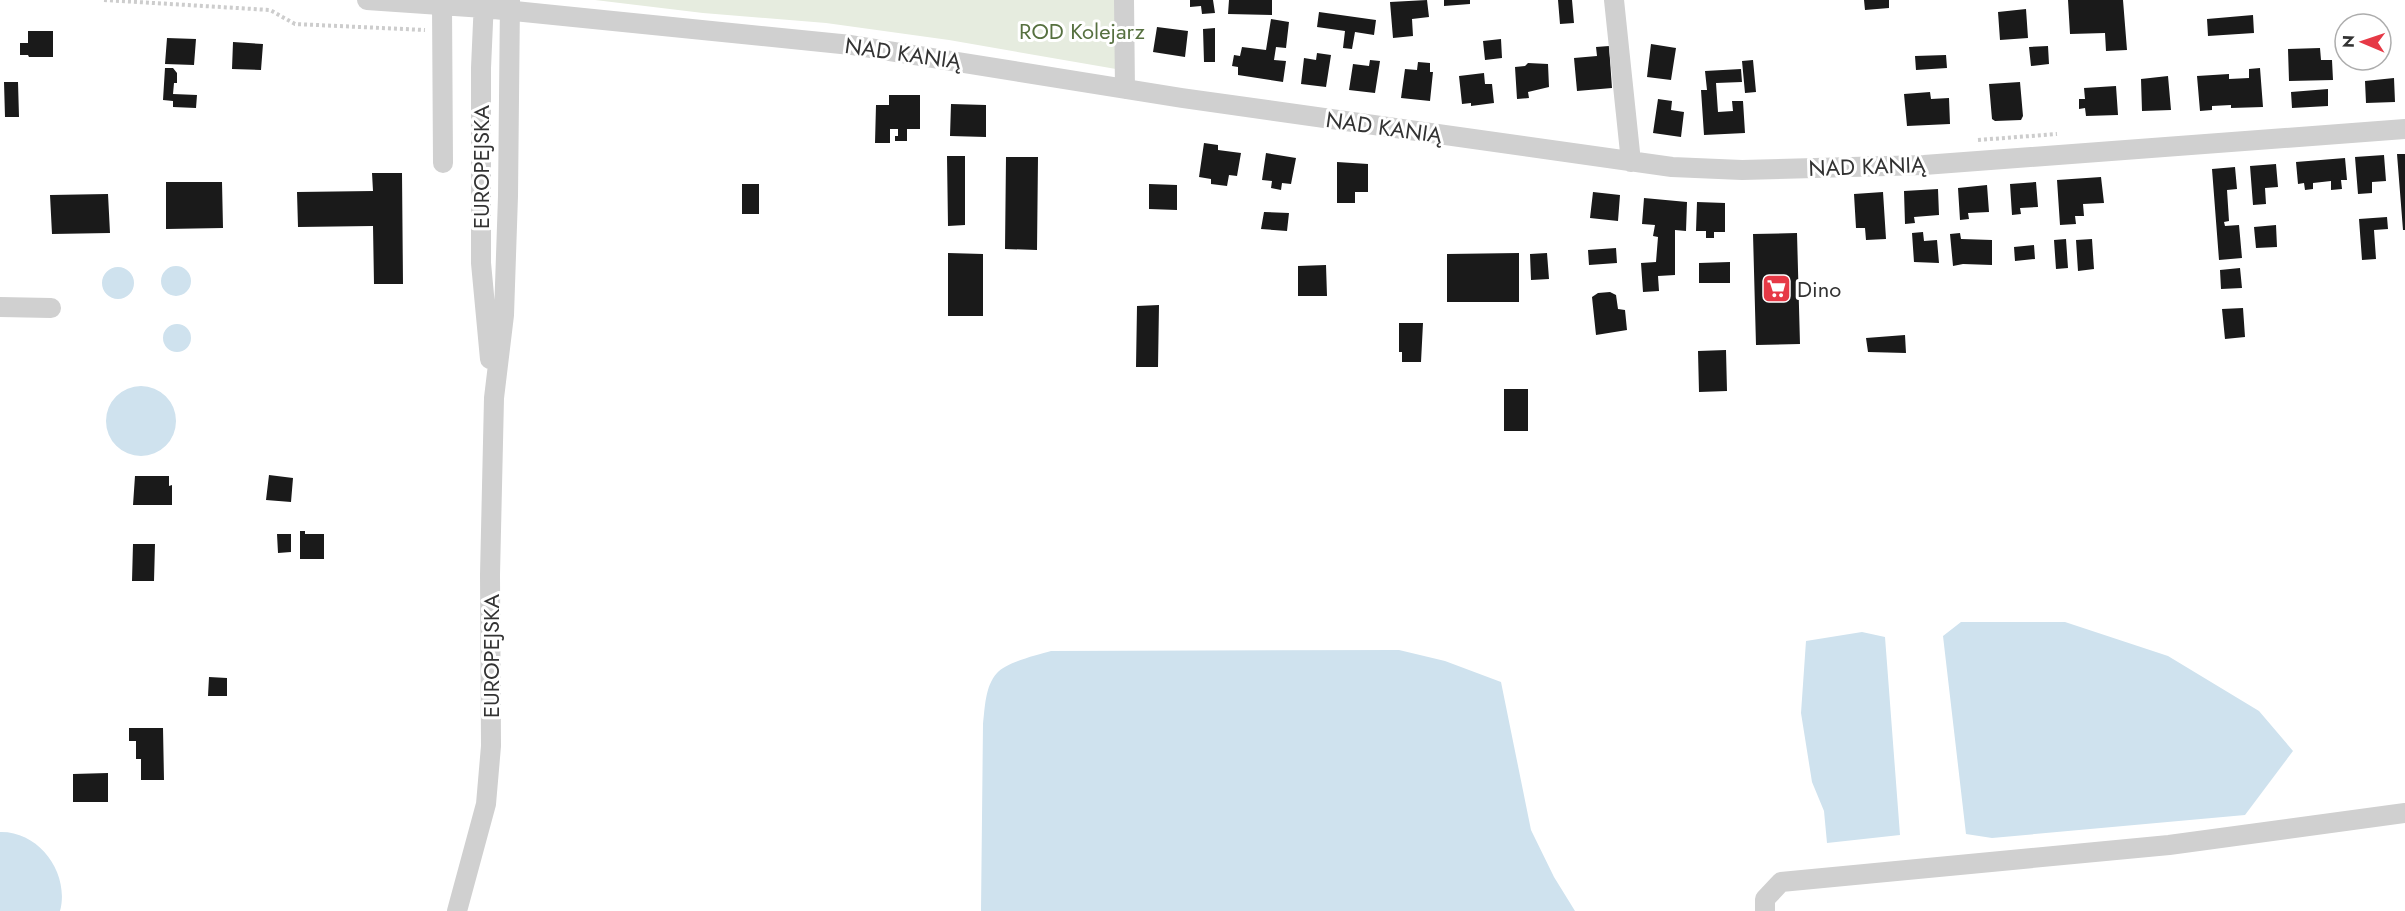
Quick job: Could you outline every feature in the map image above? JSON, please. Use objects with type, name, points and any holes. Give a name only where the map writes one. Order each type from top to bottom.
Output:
[{"type":"street","name":"NAD KANIĄ","points":[[367,0],[442,6],[511,5],[851,45],[1125,89],[1672,167],[1742,170],[1924,165],[2405,129]]},
{"type":"street","points":[[1125,0],[1125,89]]},
{"type":"street","points":[[1614,0],[1631,162]]},
{"type":"street","name":"EUROPEJSKA","points":[[484,4],[481,68],[481,263],[494,398]]},
{"type":"street","name":"EUROPEJSKA","points":[[457,911],[486,804],[491,746],[490,575],[494,398],[504,315],[511,5]]},
{"type":"street","points":[[442,6],[443,163]]},
{"type":"street","points":[[0,307],[51,308]]},
{"type":"street","points":[[1765,911],[1764,899],[1781,882],[2169,845],[2405,813]]},
{"type":"path","points":[[104,0],[270,10],[295,24],[442,31]]},
{"type":"path","points":[[1973,140],[2066,133]]},
{"type":"green space","name":"ROD Kolejarz","points":[[595,0],[1115,0],[1116,69],[949,40],[826,23],[703,13]]},
{"type":"water","points":[[176,266],[182,267],[190,275],[190,287],[182,295],[176,296],[170,295],[162,287],[161,281],[162,275],[170,267]]},
{"type":"water","points":[[118,267],[129,272],[134,283],[129,294],[118,299],[107,294],[102,283],[107,272]]},
{"type":"water","points":[[177,324],[187,328],[191,338],[187,348],[177,352],[167,348],[163,338],[167,328]]},
{"type":"water","points":[[148,386],[161,392],[170,401],[174,407],[176,421],[174,435],[166,446],[155,454],[134,456],[116,446],[108,435],[106,414],[116,396],[127,388]]},
{"type":"water","points":[[1961,622],[2065,622],[2168,656],[2259,711],[2293,751],[2245,815],[1992,838],[1966,834],[1943,636]]},
{"type":"water","points":[[1862,632],[1885,637],[1900,835],[1827,843],[1824,811],[1812,782],[1801,713],[1806,641]]},
{"type":"water","points":[[1399,650],[1445,661],[1501,682],[1531,830],[1554,877],[1575,911],[981,911],[985,704],[993,678],[1008,665],[1051,651]]},
{"type":"water","points":[[0,832],[28,839],[49,857],[60,883],[62,897],[60,911],[0,911]]},
{"type":"building","points":[[1190,0],[1213,0],[1215,13],[1202,14],[1201,6],[1190,7]]},
{"type":"building","points":[[1229,0],[1272,0],[1272,15],[1228,14]]},
{"type":"building","points":[[1427,0],[1429,17],[1412,19],[1413,36],[1393,38],[1390,2]]},
{"type":"building","points":[[1444,0],[1470,0],[1470,4],[1444,6]]},
{"type":"building","points":[[1558,0],[1572,0],[1574,23],[1560,24]]},
{"type":"building","points":[[1864,0],[1889,0],[1889,8],[1865,10]]},
{"type":"building","points":[[2068,0],[2123,0],[2127,50],[2106,51],[2105,33],[2070,34]]},
{"type":"building","points":[[2026,9],[2028,38],[2000,40],[1998,12]]},
{"type":"building","points":[[1319,12],[1376,20],[1374,35],[1355,32],[1352,49],[1343,48],[1345,31],[1317,27]]},
{"type":"building","points":[[2253,15],[2254,33],[2208,36],[2207,19]]},
{"type":"building","points":[[1271,19],[1289,22],[1286,48],[1276,47],[1274,60],[1286,61],[1283,82],[1238,75],[1238,67],[1232,66],[1234,55],[1240,56],[1242,47],[1266,50]]},
{"type":"building","points":[[1157,27],[1188,31],[1185,57],[1153,52]]},
{"type":"building","points":[[1215,28],[1215,62],[1204,62],[1203,29]]},
{"type":"building","points":[[28,31],[53,31],[53,57],[20,55],[20,43],[28,43]]},
{"type":"building","points":[[167,38],[196,39],[194,65],[165,64]]},
{"type":"building","points":[[1501,39],[1502,58],[1485,60],[1483,41]]},
{"type":"building","points":[[233,42],[263,44],[261,70],[232,69]]},
{"type":"building","points":[[1651,44],[1676,48],[1671,80],[1647,77]]},
{"type":"building","points":[[1609,46],[1612,88],[1577,91],[1574,58],[1597,56],[1596,47]]},
{"type":"building","points":[[2048,46],[2049,64],[2031,66],[2029,47]]},
{"type":"building","points":[[2320,48],[2321,60],[2332,60],[2333,80],[2289,81],[2288,49]]},
{"type":"building","points":[[1317,53],[1331,55],[1326,87],[1301,84],[1304,58],[1316,60]]},
{"type":"building","points":[[1946,55],[1947,68],[1916,70],[1915,56]]},
{"type":"building","points":[[1370,60],[1380,61],[1375,93],[1349,90],[1353,64],[1369,66]]},
{"type":"building","points":[[1753,60],[1756,92],[1745,93],[1742,61]]},
{"type":"building","points":[[1418,62],[1430,63],[1430,72],[1433,72],[1430,101],[1401,98],[1405,69],[1417,70]]},
{"type":"building","points":[[1528,63],[1548,64],[1549,87],[1528,92],[1529,98],[1517,99],[1515,67],[1525,66]]},
{"type":"building","points":[[165,68],[173,68],[177,73],[177,83],[174,83],[173,94],[197,95],[196,108],[173,107],[173,101],[163,100]]},
{"type":"building","points":[[2260,68],[2263,107],[2212,106],[2212,110],[2200,111],[2197,76],[2229,74],[2229,79],[2249,78],[2249,69]]},
{"type":"building","points":[[1741,69],[1742,82],[1716,83],[1718,112],[1733,111],[1732,101],[1743,101],[1745,133],[1704,135],[1701,90],[1707,90],[1705,71]]},
{"type":"building","points":[[1484,73],[1485,84],[1492,84],[1494,103],[1471,106],[1471,103],[1462,104],[1459,76]]},
{"type":"building","points":[[2168,76],[2171,110],[2142,111],[2141,79]]},
{"type":"building","points":[[2394,78],[2395,102],[2366,103],[2365,81]]},
{"type":"building","points":[[4,82],[18,82],[19,117],[5,117]]},
{"type":"building","points":[[2020,82],[2023,116],[2021,120],[1995,121],[1992,119],[1989,84]]},
{"type":"building","points":[[2116,86],[2118,115],[2086,116],[2085,108],[2079,109],[2079,99],[2085,99],[2084,88]]},
{"type":"building","points":[[2328,89],[2328,106],[2292,108],[2291,92]]},
{"type":"building","points":[[1930,92],[1931,99],[1949,98],[1950,124],[1907,126],[1904,94]]},
{"type":"building","points":[[889,95],[920,95],[920,129],[907,129],[907,141],[895,141],[898,129],[890,129],[890,143],[875,143],[876,105],[889,105]]},
{"type":"building","points":[[1658,99],[1672,101],[1671,110],[1684,112],[1681,137],[1653,133]]},
{"type":"building","points":[[951,104],[986,105],[986,137],[950,136]]},
{"type":"building","points":[[1204,143],[1218,145],[1218,150],[1241,153],[1237,176],[1229,175],[1227,186],[1211,184],[1211,179],[1199,177]]},
{"type":"building","points":[[1266,153],[1296,158],[1291,184],[1282,183],[1281,190],[1271,188],[1272,181],[1262,180]]},
{"type":"building","points":[[2397,154],[2405,154],[2405,230],[2403,230]]},
{"type":"building","points":[[2384,155],[2386,181],[2372,182],[2372,193],[2358,194],[2355,157]]},
{"type":"building","points":[[947,156],[965,156],[965,225],[948,226]]},
{"type":"building","points":[[1006,157],[1038,157],[1037,250],[1005,249]]},
{"type":"building","points":[[2345,158],[2347,180],[2341,180],[2342,189],[2331,190],[2331,181],[2313,183],[2313,189],[2305,190],[2304,183],[2298,184],[2296,162]]},
{"type":"building","points":[[1337,162],[1368,164],[1368,192],[1355,192],[1355,203],[1337,203]]},
{"type":"building","points":[[2276,164],[2278,187],[2265,188],[2266,204],[2253,205],[2250,166]]},
{"type":"building","points":[[2235,167],[2237,189],[2227,190],[2229,221],[2224,222],[2225,226],[2239,225],[2242,258],[2219,260],[2212,169]]},
{"type":"building","points":[[372,173],[402,173],[403,284],[374,284],[373,226],[298,227],[297,192],[373,191]]},
{"type":"building","points":[[2101,177],[2104,203],[2083,204],[2084,216],[2075,216],[2076,224],[2060,225],[2057,180]]},
{"type":"building","points":[[166,182],[222,182],[223,228],[166,229]]},
{"type":"building","points":[[2036,182],[2038,207],[2020,208],[2021,214],[2012,215],[2010,184]]},
{"type":"building","points":[[742,184],[759,184],[759,214],[742,214]]},
{"type":"building","points":[[1149,184],[1177,185],[1177,210],[1149,209]]},
{"type":"building","points":[[1987,185],[1989,212],[1968,213],[1969,219],[1960,220],[1958,188]]},
{"type":"building","points":[[1938,189],[1939,215],[1914,217],[1915,223],[1905,224],[1904,191]]},
{"type":"building","points":[[1593,192],[1620,195],[1618,221],[1590,218]]},
{"type":"building","points":[[1883,192],[1886,239],[1866,240],[1865,228],[1856,228],[1854,194]]},
{"type":"building","points":[[108,194],[110,233],[52,234],[50,195]]},
{"type":"building","points":[[1644,198],[1687,202],[1686,231],[1675,230],[1675,275],[1658,276],[1659,291],[1643,292],[1641,263],[1656,262],[1658,237],[1653,236],[1655,225],[1642,224]]},
{"type":"building","points":[[1697,202],[1725,203],[1725,232],[1714,232],[1714,238],[1706,238],[1706,231],[1696,231]]},
{"type":"building","points":[[1264,212],[1289,213],[1287,231],[1261,229]]},
{"type":"building","points":[[2387,217],[2388,229],[2374,230],[2376,259],[2362,260],[2359,219]]},
{"type":"building","points":[[2276,225],[2277,247],[2256,248],[2254,227]]},
{"type":"building","points":[[1923,232],[1924,241],[1937,240],[1939,263],[1914,262],[1912,233]]},
{"type":"building","name":"Dino","points":[[1797,233],[1800,344],[1756,345],[1753,234]]},
{"type":"building","points":[[1960,233],[1961,239],[1992,240],[1992,265],[1953,266],[1950,234]]},
{"type":"building","points":[[2066,239],[2068,268],[2056,269],[2054,240]]},
{"type":"building","points":[[2092,239],[2094,269],[2078,271],[2076,240]]},
{"type":"building","points":[[2034,245],[2035,259],[2015,261],[2014,247]]},
{"type":"building","points":[[1616,248],[1617,263],[1589,265],[1588,250]]},
{"type":"building","points":[[948,253],[983,254],[983,316],[948,316]]},
{"type":"building","points":[[1519,253],[1519,302],[1447,302],[1447,254]]},
{"type":"building","points":[[1547,253],[1549,279],[1531,280],[1530,254]]},
{"type":"building","points":[[1730,262],[1730,283],[1699,283],[1699,263]]},
{"type":"building","points":[[1326,265],[1327,296],[1298,296],[1298,266]]},
{"type":"building","points":[[2240,268],[2242,288],[2221,289],[2220,270]]},
{"type":"building","points":[[1610,292],[1616,295],[1618,309],[1625,310],[1627,330],[1596,335],[1592,297],[1598,293]]},
{"type":"building","points":[[1159,305],[1158,367],[1136,367],[1137,306]]},
{"type":"building","points":[[2243,308],[2245,337],[2225,339],[2222,309]]},
{"type":"building","points":[[1399,323],[1423,323],[1421,362],[1402,362],[1402,352],[1399,352]]},
{"type":"building","points":[[1905,335],[1906,353],[1868,352],[1866,338]]},
{"type":"building","points":[[1726,350],[1727,391],[1699,392],[1698,351]]},
{"type":"building","points":[[1504,389],[1528,389],[1528,431],[1504,431]]},
{"type":"building","points":[[269,475],[293,478],[291,502],[266,500]]},
{"type":"building","points":[[135,476],[169,476],[169,486],[172,485],[172,505],[133,505]]},
{"type":"building","points":[[300,531],[305,531],[305,534],[324,534],[324,559],[300,559]]},
{"type":"building","points":[[277,534],[291,534],[291,552],[278,553]]},
{"type":"building","points":[[133,544],[155,544],[154,581],[132,581]]},
{"type":"building","points":[[209,677],[227,678],[227,696],[208,696]]},
{"type":"building","points":[[129,728],[163,728],[164,780],[141,780],[141,759],[136,759],[136,741],[129,741]]},
{"type":"building","points":[[108,773],[108,802],[73,802],[73,774]]},
{"type":"place","name":"Dino","points":[[1776,289]]}]
